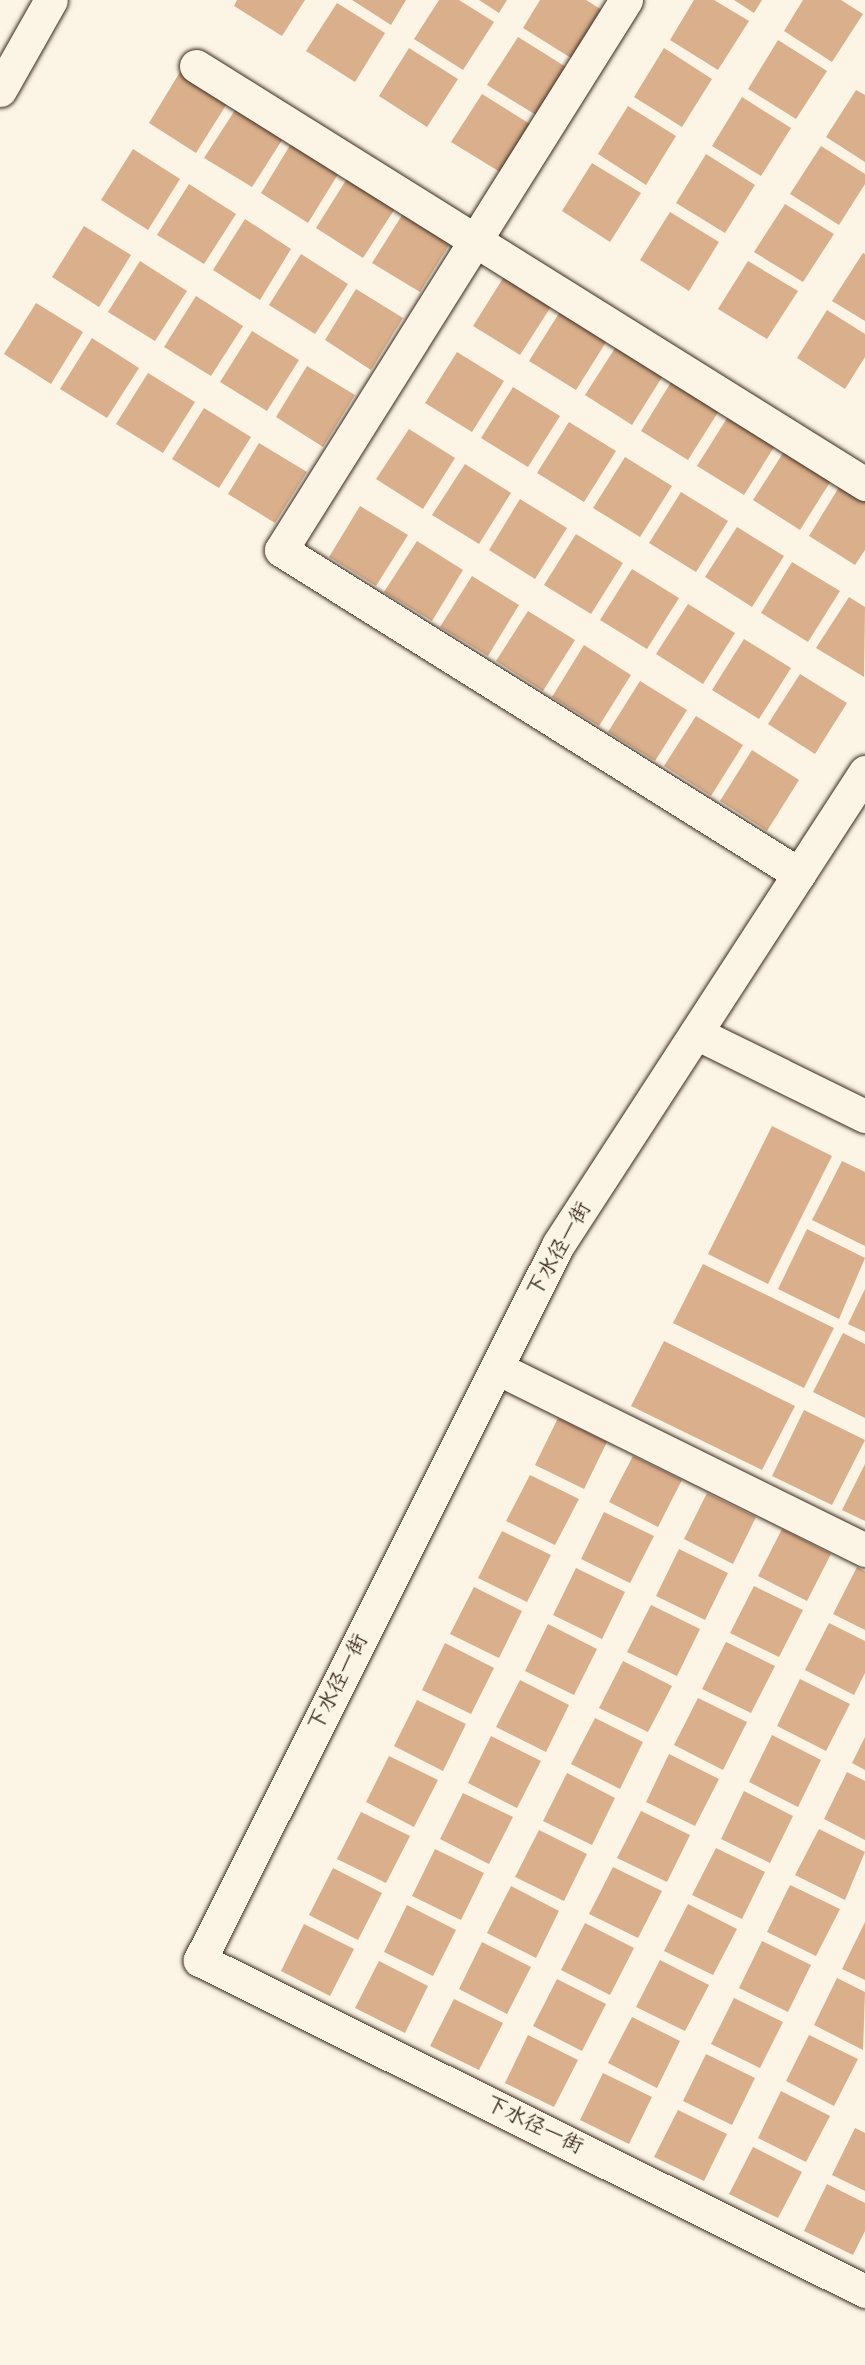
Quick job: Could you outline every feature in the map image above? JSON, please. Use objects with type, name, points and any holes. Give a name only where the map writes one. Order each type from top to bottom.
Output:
[{"type":"street","points":[[0,90],[51,0]]},
{"type":"street","points":[[626,0],[281,550],[799,874]]},
{"type":"street","points":[[196,66],[865,484]]},
{"type":"street","name":"下水径一街","points":[[865,772],[558,1245],[200,1960],[865,2291]]},
{"type":"street","points":[[696,1033],[865,1116]]},
{"type":"street","points":[[497,1368],[865,1550]]},
{"type":"building","points":[[237,0],[305,0],[282,36],[234,6]]},
{"type":"building","points":[[352,0],[406,0],[391,25]]},
{"type":"building","points":[[439,0],[459,0],[494,22],[463,70],[414,39]]},
{"type":"building","points":[[479,0],[507,0],[499,13]]},
{"type":"building","points":[[540,0],[586,0],[602,10],[571,58],[523,28]]},
{"type":"building","points":[[694,0],[714,0],[749,21],[718,70],[670,40]]},
{"type":"building","points":[[734,0],[762,0],[754,13]]},
{"type":"building","points":[[803,0],[841,0],[863,14],[832,62],[784,31]]},
{"type":"building","points":[[337,3],[385,33],[355,82],[306,51]]},
{"type":"building","points":[[518,37],[566,67],[536,115],[487,85]]},
{"type":"building","points":[[778,40],[827,71],[796,119],[748,89]]},
{"type":"building","points":[[409,48],[458,79],[427,127],[379,96]]},
{"type":"building","points":[[664,48],[712,79],[682,127],[634,97]]},
{"type":"building","points":[[180,72],[228,102],[196,153],[149,123]]},
{"type":"building","points":[[856,90],[865,95],[865,162],[826,137]]},
{"type":"building","points":[[482,94],[530,124],[500,172],[451,142]]},
{"type":"building","points":[[742,97],[791,128],[761,176],[712,146]]},
{"type":"building","points":[[628,106],[676,136],[646,185],[598,154]]},
{"type":"building","points":[[237,107],[284,137],[252,187],[204,158]]},
{"type":"building","points":[[292,142],[340,171],[308,223],[261,193]]},
{"type":"building","points":[[821,146],[865,174],[865,184],[839,225],[790,194]]},
{"type":"building","points":[[133,149],[180,179],[148,230],[101,200]]},
{"type":"building","points":[[706,154],[755,185],[725,233],[676,203]]},
{"type":"building","points":[[592,163],[641,193],[610,242],[562,211]]},
{"type":"building","points":[[348,177],[396,207],[363,258],[316,228]]},
{"type":"building","points":[[189,184],[236,214],[204,264],[157,235]]},
{"type":"building","points":[[785,204],[834,234],[803,282],[754,252]]},
{"type":"building","points":[[404,212],[451,242],[420,292],[372,263]]},
{"type":"building","points":[[670,212],[719,242],[689,291],[640,260]]},
{"type":"building","points":[[245,219],[291,249],[260,300],[213,270]]},
{"type":"building","points":[[84,226],[131,255],[99,307],[52,277]]},
{"type":"building","points":[[863,253],[865,254],[865,321],[832,301]]},
{"type":"building","points":[[301,254],[348,284],[315,334],[269,305]]},
{"type":"building","points":[[140,261],[187,291],[155,341],[108,312]]},
{"type":"building","points":[[748,261],[798,291],[767,339],[718,309]]},
{"type":"building","points":[[505,275],[552,305],[520,355],[473,326]]},
{"type":"building","points":[[356,289],[403,318],[371,370],[325,340]]},
{"type":"building","points":[[196,296],[243,326],[211,376],[164,347]]},
{"type":"building","points":[[36,303],[83,332],[51,384],[4,354]]},
{"type":"building","points":[[561,310],[608,339],[576,390],[529,361]]},
{"type":"building","points":[[827,310],[865,334],[865,357],[845,389],[797,358]]},
{"type":"building","points":[[252,331],[299,360],[267,411],[220,382]]},
{"type":"building","points":[[92,338],[139,368],[107,418],[60,389]]},
{"type":"building","points":[[617,345],[664,374],[632,425],[585,395]]},
{"type":"building","points":[[457,352],[504,381],[472,432],[425,403]]},
{"type":"building","points":[[307,366],[355,395],[323,447],[276,417]]},
{"type":"building","points":[[148,373],[195,402],[163,453],[116,424]]},
{"type":"building","points":[[673,379],[720,409],[688,460],[641,431]]},
{"type":"building","points":[[513,387],[560,416],[528,467],[481,438]]},
{"type":"building","points":[[204,408],[251,437],[219,488],[172,459]]},
{"type":"building","points":[[729,415],[776,444],[744,495],[697,466]]},
{"type":"building","points":[[569,422],[616,451],[584,502],[537,473]]},
{"type":"building","points":[[409,429],[455,458],[423,509],[376,479]]},
{"type":"building","points":[[259,443],[307,472],[275,523],[228,494]]},
{"type":"building","points":[[785,450],[832,479],[800,530],[753,500]]},
{"type":"building","points":[[625,457],[672,486],[640,537],[593,508]]},
{"type":"building","points":[[465,464],[511,493],[479,544],[432,515]]},
{"type":"building","points":[[841,484],[865,500],[865,550],[855,565],[809,536]]},
{"type":"building","points":[[681,492],[728,521],[696,572],[649,543]]},
{"type":"building","points":[[520,499],[567,528],[535,579],[489,550]]},
{"type":"building","points":[[360,506],[408,535],[376,586],[329,557]]},
{"type":"building","points":[[737,527],[784,556],[752,607],[705,577]]},
{"type":"building","points":[[576,534],[623,563],[591,614],[544,585]]},
{"type":"building","points":[[417,541],[463,570],[432,621],[384,592]]},
{"type":"building","points":[[792,562],[840,591],[808,642],[761,613]]},
{"type":"building","points":[[632,569],[679,598],[647,649],[600,620]]},
{"type":"building","points":[[472,576],[519,605],[488,656],[440,627]]},
{"type":"building","points":[[849,597],[865,607],[864,677],[816,648]]},
{"type":"building","points":[[688,604],[735,633],[703,684],[656,654]]},
{"type":"building","points":[[528,611],[575,640],[543,691],[496,661]]},
{"type":"building","points":[[744,639],[791,668],[759,719],[712,690]]},
{"type":"building","points":[[584,645],[631,675],[599,726],[552,697]]},
{"type":"building","points":[[800,674],[847,703],[815,754],[768,724]]},
{"type":"building","points":[[640,681],[687,710],[655,761],[608,732]]},
{"type":"building","points":[[696,716],[743,745],[711,796],[664,766]]},
{"type":"building","points":[[752,750],[799,780],[767,831],[720,801]]},
{"type":"building","points":[[772,1126],[832,1156],[768,1284],[708,1254]]},
{"type":"building","points":[[842,1161],[865,1172],[865,1246],[812,1220]]},
{"type":"building","points":[[807,1229],[865,1258],[839,1319],[778,1289]]},
{"type":"building","points":[[703,1264],[834,1328],[804,1388],[673,1323]]},
{"type":"building","points":[[865,1289],[865,1332],[848,1324]]},
{"type":"building","points":[[843,1333],[865,1344],[865,1418],[813,1392]]},
{"type":"building","points":[[664,1341],[795,1406],[762,1470],[631,1406]]},
{"type":"building","points":[[804,1410],[865,1440],[832,1505],[772,1476]]},
{"type":"building","points":[[558,1418],[607,1442],[584,1489],[535,1465]]},
{"type":"building","points":[[633,1456],[682,1480],[658,1527],[609,1502]]},
{"type":"building","points":[[865,1464],[865,1521],[842,1510]]},
{"type":"building","points":[[530,1475],[579,1499],[555,1545],[506,1521]]},
{"type":"building","points":[[707,1493],[756,1517],[733,1564],[684,1539]]},
{"type":"building","points":[[604,1512],[654,1536],[630,1583],[581,1559]]},
{"type":"building","points":[[782,1529],[831,1554],[807,1601],[758,1576]]},
{"type":"building","points":[[502,1531],[551,1555],[527,1602],[478,1578]]},
{"type":"building","points":[[679,1549],[728,1573],[705,1620],[656,1596]]},
{"type":"building","points":[[857,1567],[865,1571],[865,1630],[833,1614]]},
{"type":"building","points":[[576,1568],[625,1592],[602,1639],[553,1615]]},
{"type":"building","points":[[754,1586],[803,1610],[779,1657],[730,1633]]},
{"type":"building","points":[[474,1587],[522,1611],[499,1658],[450,1634]]},
{"type":"building","points":[[651,1605],[700,1629],[677,1676],[627,1652]]},
{"type":"building","points":[[829,1623],[865,1641],[865,1673],[854,1695],[805,1670]]},
{"type":"building","points":[[548,1624],[597,1649],[574,1695],[525,1671]]},
{"type":"building","points":[[726,1642],[775,1666],[751,1713],[702,1689]]},
{"type":"building","points":[[445,1643],[494,1668],[471,1714],[422,1690]]},
{"type":"building","points":[[623,1661],[672,1686],[648,1732],[599,1708]]},
{"type":"building","points":[[800,1679],[850,1704],[826,1751],[777,1726]]},
{"type":"building","points":[[520,1680],[569,1705],[546,1752],[496,1727]]},
{"type":"building","points":[[698,1698],[747,1722],[723,1770],[674,1745]]},
{"type":"building","points":[[417,1700],[466,1724],[443,1771],[394,1746]]},
{"type":"building","points":[[595,1718],[643,1742],[620,1789],[571,1764]]},
{"type":"building","points":[[772,1735],[821,1760],[798,1807],[749,1782]]},
{"type":"building","points":[[491,1736],[541,1761],[517,1808],[468,1783]]},
{"type":"building","points":[[865,1737],[865,1770],[852,1763]]},
{"type":"building","points":[[669,1754],[719,1779],[695,1826],[646,1802]]},
{"type":"building","points":[[389,1756],[438,1780],[414,1827],[366,1802]]},
{"type":"building","points":[[847,1772],[865,1781],[865,1840],[824,1819]]},
{"type":"building","points":[[567,1773],[615,1798],[592,1845],[543,1821]]},
{"type":"building","points":[[744,1791],[793,1816],[770,1863],[721,1839]]},
{"type":"building","points":[[463,1793],[513,1817],[489,1864],[440,1839]]},
{"type":"building","points":[[641,1811],[690,1835],[667,1882],[617,1858]]},
{"type":"building","points":[[361,1812],[410,1836],[386,1883],[337,1859]]},
{"type":"building","points":[[819,1829],[865,1852],[845,1900],[795,1875]]},
{"type":"building","points":[[539,1830],[587,1854],[564,1901],[515,1877]]},
{"type":"building","points":[[716,1848],[765,1872],[742,1919],[692,1895]]},
{"type":"building","points":[[435,1849],[484,1873],[461,1920],[412,1896]]},
{"type":"building","points":[[613,1867],[662,1891],[638,1938],[589,1914]]},
{"type":"building","points":[[333,1868],[382,1893],[358,1940],[309,1915]]},
{"type":"building","points":[[790,1885],[840,1909],[816,1956],[767,1932]]},
{"type":"building","points":[[511,1886],[559,1911],[536,1958],[487,1933]]},
{"type":"building","points":[[688,1904],[737,1929],[713,1975],[664,1951]]},
{"type":"building","points":[[407,1905],[456,1930],[433,1976],[384,1952]]},
{"type":"building","points":[[865,1922],[865,1980],[842,1969]]},
{"type":"building","points":[[585,1923],[634,1948],[610,1995],[561,1970]]},
{"type":"building","points":[[304,1924],[354,1949],[330,1996],[281,1971]]},
{"type":"building","points":[[762,1941],[811,1965],[788,2012],[739,1988]]},
{"type":"building","points":[[482,1942],[531,1967],[507,2014],[459,1989]]},
{"type":"building","points":[[660,1960],[709,1985],[685,2031],[636,2007]]},
{"type":"building","points":[[379,1961],[428,1986],[405,2033],[355,2008]]},
{"type":"building","points":[[837,1978],[865,1992],[863,2050],[814,2025]]},
{"type":"building","points":[[557,1979],[606,2004],[582,2051],[533,2026]]},
{"type":"building","points":[[734,1998],[783,2022],[760,2068],[711,2044]]},
{"type":"building","points":[[454,1999],[503,2023],[479,2070],[430,2046]]},
{"type":"building","points":[[632,2017],[680,2041],[657,2088],[608,2063]]},
{"type":"building","points":[[528,2035],[578,2060],[554,2107],[505,2083]]},
{"type":"building","points":[[809,2035],[858,2059],[834,2106],[786,2081]]},
{"type":"building","points":[[706,2054],[755,2078],[732,2125],[683,2101]]},
{"type":"building","points":[[603,2073],[652,2097],[629,2144],[580,2120]]},
{"type":"building","points":[[781,2091],[830,2116],[806,2162],[758,2138]]},
{"type":"building","points":[[678,2110],[727,2134],[704,2181],[654,2157]]},
{"type":"building","points":[[855,2128],[865,2133],[865,2191],[832,2175]]},
{"type":"building","points":[[753,2147],[802,2172],[778,2218],[729,2194]]},
{"type":"building","points":[[827,2184],[865,2203],[865,2231],[853,2255],[804,2231]]}]
